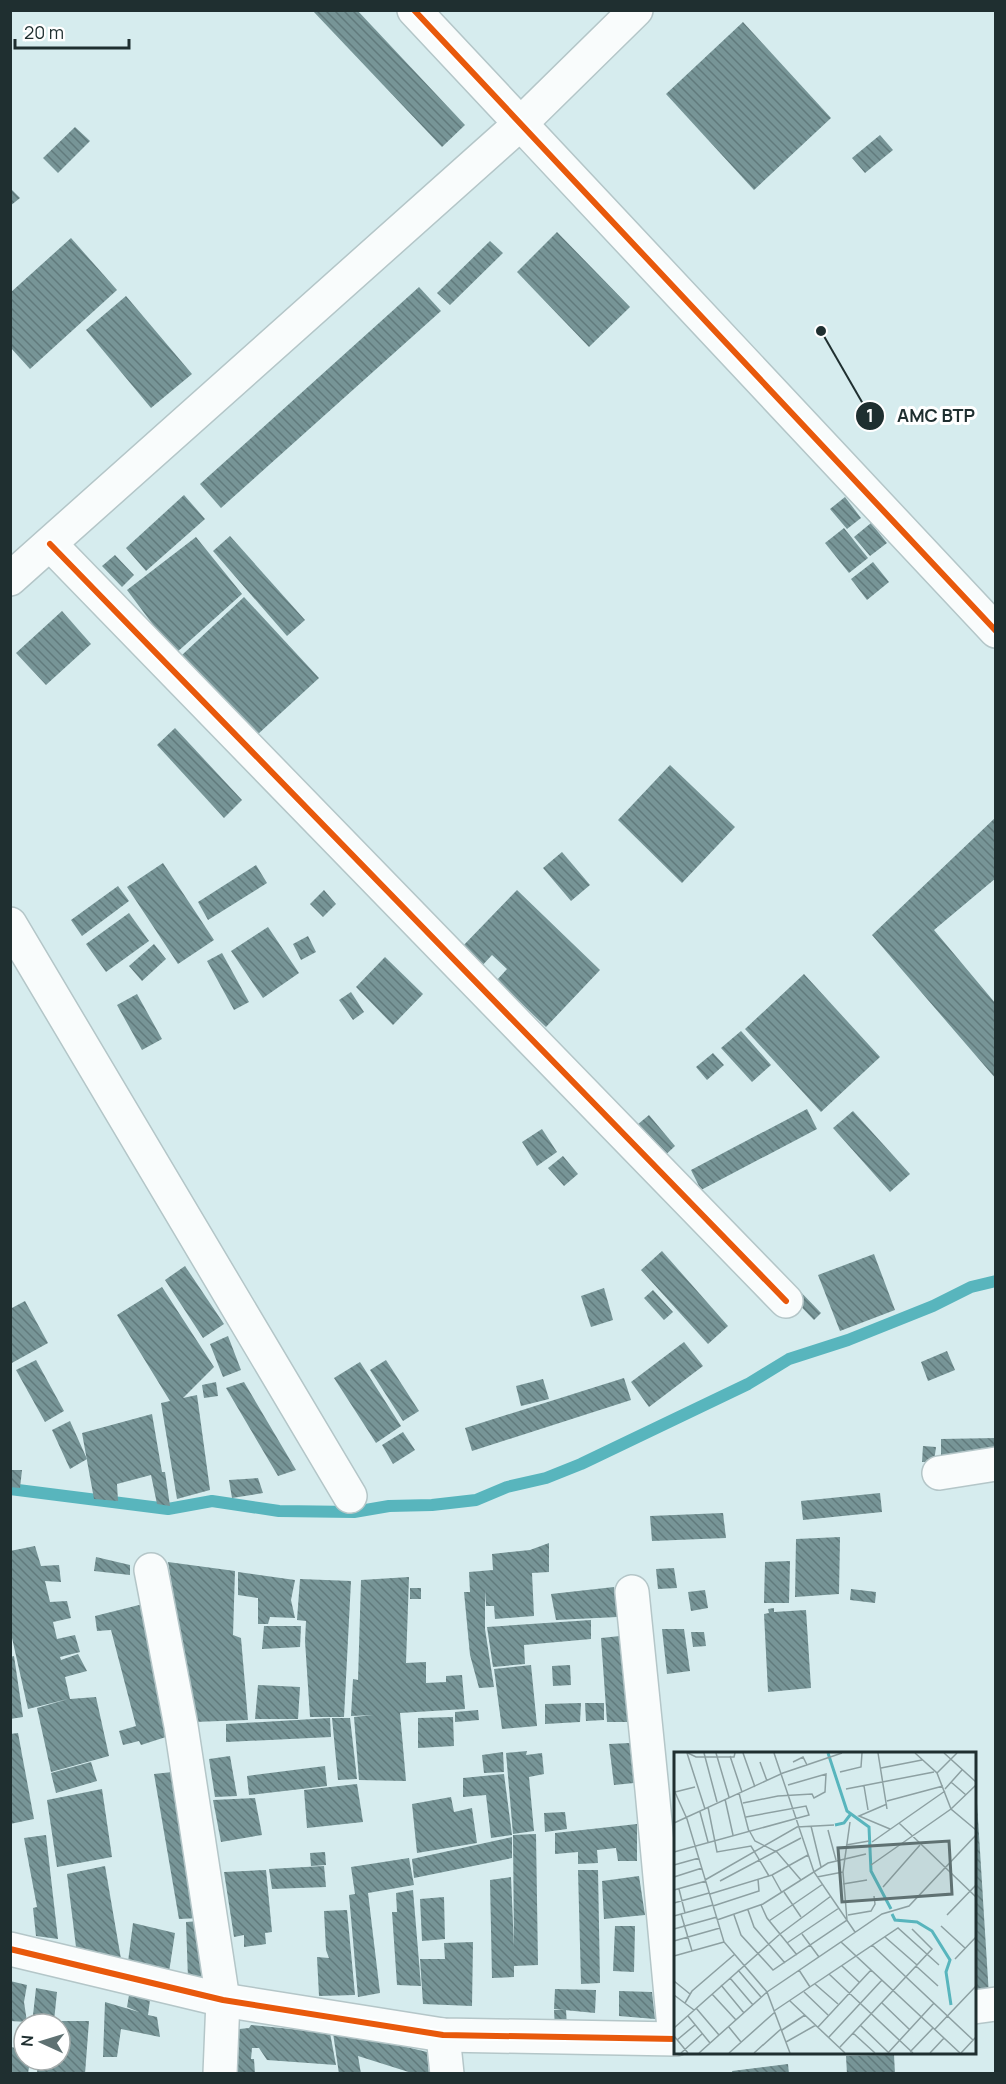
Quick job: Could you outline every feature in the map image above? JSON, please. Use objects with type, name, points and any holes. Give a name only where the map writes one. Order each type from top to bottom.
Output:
[{"type":"street","points":[[414,10],[996,631]]},
{"type":"street","points":[[10,579],[520,124],[636,10]]},
{"type":"street","points":[[50,544],[786,1301]]},
{"type":"street","points":[[10,924],[350,1497]]},
{"type":"street","points":[[939,1473],[996,1464]]},
{"type":"street","points":[[152,1570],[181,1726],[223,2000],[220,2073]]},
{"type":"street","points":[[632,1592],[674,2028]]},
{"type":"street","points":[[10,1949],[223,2000],[443,2036],[674,2039]]},
{"type":"street","points":[[976,2007],[996,2004]]},
{"type":"street","points":[[443,2036],[447,2073]]},
{"type":"building","points":[[312,10],[357,10],[465,125],[442,147]]},
{"type":"building","points":[[743,22],[831,118],[754,190],[666,94]]},
{"type":"building","points":[[75,127],[90,141],[58,173],[43,158]]},
{"type":"building","points":[[880,135],[893,150],[865,173],[852,158]]},
{"type":"building","points":[[10,188],[20,198],[10,206]]},
{"type":"building","points":[[557,232],[630,307],[589,347],[517,272]]},
{"type":"building","points":[[71,238],[117,290],[30,369],[10,347],[10,293]]},
{"type":"building","points":[[490,241],[503,253],[450,305],[437,293]]},
{"type":"building","points":[[419,287],[441,311],[221,508],[200,484]]},
{"type":"building","points":[[126,296],[192,374],[151,408],[86,330]]},
{"type":"building","points":[[184,495],[205,519],[146,571],[126,548]]},
{"type":"building","points":[[845,497],[861,518],[847,529],[830,509]]},
{"type":"building","points":[[871,523],[887,543],[870,556],[854,537]]},
{"type":"building","points":[[844,528],[868,558],[849,573],[825,543]]},
{"type":"building","points":[[230,536],[305,620],[287,636],[213,551]]},
{"type":"building","points":[[196,537],[242,594],[175,654],[127,590]]},
{"type":"building","points":[[115,555],[134,575],[122,587],[102,566]]},
{"type":"building","points":[[873,562],[889,582],[867,600],[851,579]]},
{"type":"building","points":[[244,597],[319,678],[257,735],[182,655]]},
{"type":"building","points":[[62,611],[91,644],[46,685],[16,653]]},
{"type":"building","points":[[175,728],[242,800],[224,818],[157,745]]},
{"type":"building","points":[[670,765],[735,827],[682,883],[618,820]]},
{"type":"building","points":[[996,817],[996,878],[934,930],[996,1004],[996,1079],[872,935]]},
{"type":"building","points":[[562,852],[590,885],[571,901],[543,868]]},
{"type":"building","points":[[163,863],[214,940],[178,964],[127,887]]},
{"type":"building","points":[[256,865],[267,883],[208,920],[198,902]]},
{"type":"building","points":[[118,886],[129,901],[82,936],[71,920]]},
{"type":"building","points":[[324,890],[336,904],[323,917],[310,904]]},
{"type":"building","points":[[517,890],[600,970],[546,1027],[497,980],[507,969],[492,955],[479,969],[460,949]]},
{"type":"building","points":[[129,913],[149,941],[106,972],[86,944]]},
{"type":"building","points":[[268,927],[299,973],[263,998],[231,951]]},
{"type":"building","points":[[308,936],[316,952],[301,960],[293,944]]},
{"type":"building","points":[[154,944],[166,959],[142,981],[129,966]]},
{"type":"building","points":[[222,953],[249,1002],[234,1010],[207,961]]},
{"type":"building","points":[[385,957],[423,994],[393,1025],[356,987]]},
{"type":"building","points":[[804,974],[880,1057],[821,1112],[745,1029]]},
{"type":"building","points":[[351,992],[364,1012],[353,1020],[339,1000]]},
{"type":"building","points":[[137,994],[162,1039],[142,1050],[117,1005]]},
{"type":"building","points":[[741,1031],[771,1065],[752,1082],[721,1048]]},
{"type":"building","points":[[713,1053],[724,1065],[707,1080],[696,1067]]},
{"type":"building","points":[[807,1109],[817,1129],[701,1190],[691,1170]]},
{"type":"building","points":[[853,1111],[910,1174],[890,1192],[833,1128]]},
{"type":"building","points":[[649,1115],[675,1146],[658,1162],[631,1130]]},
{"type":"building","points":[[542,1129],[557,1152],[537,1166],[522,1142]]},
{"type":"building","points":[[563,1156],[578,1174],[564,1186],[548,1168]]},
{"type":"building","points":[[662,1251],[728,1326],[708,1344],[641,1270]]},
{"type":"building","points":[[874,1254],[895,1310],[840,1331],[818,1275]]},
{"type":"building","points":[[185,1266],[224,1324],[203,1338],[165,1280]]},
{"type":"building","points":[[794,1285],[821,1313],[814,1320],[787,1292]]},
{"type":"building","points":[[162,1287],[214,1367],[183,1398],[197,1395],[210,1490],[177,1499],[161,1403],[170,1401],[117,1315]]},
{"type":"building","points":[[604,1288],[613,1320],[591,1327],[581,1296]]},
{"type":"building","points":[[653,1290],[673,1312],[664,1320],[644,1298]]},
{"type":"building","points":[[25,1301],[48,1343],[10,1364],[10,1309]]},
{"type":"building","points":[[228,1336],[241,1370],[223,1377],[210,1344]]},
{"type":"building","points":[[684,1342],[703,1366],[649,1407],[631,1382]]},
{"type":"building","points":[[947,1351],[955,1370],[928,1381],[921,1362]]},
{"type":"building","points":[[36,1360],[64,1411],[45,1422],[16,1370]]},
{"type":"building","points":[[386,1360],[419,1411],[403,1421],[370,1370]]},
{"type":"building","points":[[360,1362],[401,1426],[376,1443],[334,1378]]},
{"type":"building","points":[[624,1378],[631,1400],[472,1451],[465,1428]]},
{"type":"building","points":[[543,1379],[549,1399],[521,1406],[516,1386]]},
{"type":"building","points":[[216,1382],[218,1396],[204,1398],[202,1385]]},
{"type":"building","points":[[244,1382],[296,1470],[278,1476],[226,1388]]},
{"type":"building","points":[[152,1414],[170,1506],[157,1504],[151,1475],[117,1484],[118,1501],[94,1499],[82,1433]]},
{"type":"building","points":[[70,1421],[87,1459],[70,1469],[52,1430]]},
{"type":"building","points":[[403,1432],[415,1450],[393,1464],[382,1445]]},
{"type":"building","points":[[996,1438],[996,1462],[941,1462],[941,1439]]},
{"type":"building","points":[[923,1446],[936,1447],[934,1462],[922,1462]]},
{"type":"building","points":[[10,1470],[22,1470],[20,1488],[10,1487]]},
{"type":"building","points":[[258,1478],[263,1493],[232,1498],[229,1480]]},
{"type":"building","points":[[880,1493],[882,1512],[803,1520],[801,1501]]},
{"type":"building","points":[[723,1513],[726,1538],[652,1541],[650,1516]]},
{"type":"building","points":[[840,1537],[839,1594],[795,1597],[796,1539]]},
{"type":"building","points":[[549,1543],[549,1572],[532,1573],[534,1616],[495,1619],[494,1606],[486,1606],[485,1590],[485,1629],[494,1687],[479,1688],[470,1655],[464,1592],[470,1592],[469,1572],[493,1570],[492,1554],[530,1550]]},
{"type":"building","points":[[35,1546],[41,1566],[59,1565],[61,1582],[45,1581],[50,1602],[67,1601],[71,1618],[53,1622],[57,1639],[75,1635],[80,1652],[60,1657],[61,1660],[78,1654],[87,1671],[65,1677],[70,1699],[96,1697],[109,1756],[51,1772],[37,1708],[68,1699],[28,1709],[10,1629],[10,1551]]},
{"type":"building","points":[[96,1557],[130,1565],[130,1575],[94,1571]]},
{"type":"building","points":[[790,1561],[789,1603],[764,1603],[765,1562]]},
{"type":"building","points":[[168,1562],[235,1571],[233,1635],[241,1638],[248,1720],[194,1722]]},
{"type":"building","points":[[674,1568],[677,1588],[658,1589],[656,1569]]},
{"type":"building","points":[[238,1572],[295,1580],[291,1600],[295,1618],[270,1617],[268,1624],[258,1624],[258,1598],[238,1595]]},
{"type":"building","points":[[409,1577],[406,1663],[426,1662],[426,1683],[446,1682],[446,1676],[462,1675],[465,1709],[400,1713],[406,1781],[359,1780],[354,1717],[373,1715],[351,1716],[353,1679],[358,1680],[361,1580]]},
{"type":"building","points":[[300,1579],[351,1581],[344,1717],[310,1717],[305,1641],[306,1621],[297,1620]]},
{"type":"building","points":[[614,1587],[617,1617],[556,1620],[551,1594]]},
{"type":"building","points":[[410,1588],[421,1588],[421,1599],[410,1599]]},
{"type":"building","points":[[851,1589],[876,1592],[875,1603],[850,1600]]},
{"type":"building","points":[[705,1590],[708,1608],[691,1611],[688,1592]]},
{"type":"building","points":[[147,1603],[169,1736],[141,1745],[139,1741],[123,1745],[119,1731],[136,1726],[111,1630],[97,1631],[95,1616]]},
{"type":"building","points":[[774,1608],[774,1612],[806,1610],[811,1688],[768,1692],[764,1614],[769,1613],[768,1609]]},
{"type":"building","points":[[591,1620],[591,1639],[524,1645],[525,1664],[493,1667],[487,1627]]},
{"type":"building","points":[[264,1626],[301,1626],[300,1647],[262,1649]]},
{"type":"building","points":[[662,1629],[684,1629],[690,1671],[667,1674]]},
{"type":"building","points":[[691,1632],[704,1632],[706,1646],[693,1647]]},
{"type":"building","points":[[620,1636],[642,1722],[607,1722],[601,1638]]},
{"type":"building","points":[[14,1656],[23,1717],[10,1719],[10,1657]]},
{"type":"building","points":[[531,1665],[537,1726],[502,1729],[494,1669]]},
{"type":"building","points":[[570,1665],[571,1685],[553,1686],[552,1666]]},
{"type":"building","points":[[258,1685],[300,1687],[298,1719],[255,1719]]},
{"type":"building","points":[[581,1703],[580,1722],[545,1724],[545,1704]]},
{"type":"building","points":[[585,1703],[604,1703],[604,1720],[586,1721]]},
{"type":"building","points":[[478,1710],[479,1720],[455,1722],[455,1712]]},
{"type":"building","points":[[453,1717],[454,1746],[418,1748],[418,1718]]},
{"type":"building","points":[[330,1718],[331,1737],[226,1742],[226,1724]]},
{"type":"building","points":[[332,1718],[350,1718],[357,1779],[338,1780]]},
{"type":"building","points":[[18,1733],[34,1819],[10,1824],[10,1734]]},
{"type":"building","points":[[630,1743],[634,1783],[614,1785],[609,1744]]},
{"type":"building","points":[[527,1751],[526,1755],[542,1753],[544,1774],[529,1777],[534,1831],[513,1834],[506,1753]]},
{"type":"building","points":[[503,1752],[504,1772],[484,1773],[482,1755]]},
{"type":"building","points":[[230,1756],[237,1796],[215,1797],[209,1759]]},
{"type":"building","points":[[91,1762],[97,1781],[56,1793],[51,1773]]},
{"type":"building","points":[[325,1766],[327,1786],[249,1795],[247,1776]]},
{"type":"building","points":[[182,1771],[200,1918],[179,1919],[154,1774]]},
{"type":"building","points":[[504,1774],[512,1835],[491,1838],[486,1795],[463,1797],[463,1778]]},
{"type":"building","points":[[357,1784],[363,1822],[307,1828],[304,1790]]},
{"type":"building","points":[[102,1789],[112,1857],[57,1867],[47,1800]]},
{"type":"building","points":[[451,1797],[454,1812],[472,1808],[477,1843],[417,1853],[412,1804]]},
{"type":"building","points":[[255,1798],[262,1835],[221,1842],[213,1800]]},
{"type":"building","points":[[976,1803],[977,1803],[989,1996],[976,1997]]},
{"type":"building","points":[[565,1812],[567,1829],[545,1832],[544,1813]]},
{"type":"building","points":[[637,1824],[637,1861],[618,1861],[616,1848],[597,1850],[598,1863],[578,1864],[578,1852],[555,1854],[555,1833]]},
{"type":"building","points":[[536,1834],[538,1965],[514,1966],[514,1977],[492,1978],[490,1880],[511,1877],[514,1947],[513,1835]]},
{"type":"building","points":[[46,1835],[58,1939],[36,1936],[33,1908],[37,1907],[24,1838]]},
{"type":"building","points":[[512,1837],[512,1858],[414,1878],[412,1859]]},
{"type":"building","points":[[325,1852],[326,1865],[311,1866],[310,1853]]},
{"type":"building","points":[[409,1858],[414,1885],[368,1893],[380,1993],[358,1997],[349,1895],[355,1894],[351,1867]]},
{"type":"building","points":[[105,1866],[121,1959],[76,1947],[67,1874]]},
{"type":"building","points":[[324,1866],[326,1887],[272,1889],[269,1869]]},
{"type":"building","points":[[266,1870],[272,1932],[265,1933],[266,1944],[244,1947],[244,1935],[234,1937],[224,1872]]},
{"type":"building","points":[[578,1870],[598,1870],[600,1983],[581,1984]]},
{"type":"building","points":[[639,1876],[645,1915],[604,1919],[602,1881]]},
{"type":"building","points":[[413,1890],[421,1986],[397,1985],[392,1912],[397,1912],[396,1893]]},
{"type":"building","points":[[444,1897],[445,1939],[422,1941],[420,1899]]},
{"type":"building","points":[[347,1910],[355,1995],[319,1996],[317,1957],[329,1958],[326,1950],[324,1911]]},
{"type":"building","points":[[200,1921],[207,1982],[188,1979],[186,1922]]},
{"type":"building","points":[[133,1923],[175,1933],[169,1972],[128,1962]]},
{"type":"building","points":[[615,1926],[635,1926],[634,1972],[613,1971]]},
{"type":"building","points":[[473,1942],[472,2006],[423,2004],[420,1959],[445,1959],[444,1943]]},
{"type":"building","points":[[10,1981],[27,1985],[24,2002],[26,2012],[12,2012],[12,2021],[10,2021]]},
{"type":"building","points":[[36,1988],[57,1992],[55,2012],[33,2012]]},
{"type":"building","points":[[555,1989],[596,1990],[595,2013],[554,2009]]},
{"type":"building","points":[[619,1991],[652,1992],[655,2019],[619,2016]]},
{"type":"building","points":[[129,1995],[150,2000],[148,2015],[157,2017],[160,2037],[121,2029],[117,2057],[103,2057],[105,2002],[139,2012],[127,2007]]},
{"type":"building","points":[[554,2010],[566,2010],[567,2027],[555,2028]]},
{"type":"building","points":[[72,2021],[89,2021],[85,2074],[37,2074],[37,2072],[72,2072]]},
{"type":"building","points":[[251,2025],[330,2033],[336,2065],[267,2060],[259,2048],[252,2048],[251,2059],[254,2059],[255,2074],[233,2074],[230,2030],[249,2028]]},
{"type":"building","points":[[333,2033],[374,2039],[427,2052],[429,2074],[415,2074],[358,2056],[361,2074],[339,2074]]},
{"type":"building","points":[[10,2047],[12,2047],[12,2072],[28,2072],[28,2074],[10,2074]]},
{"type":"building","points":[[894,2055],[895,2074],[847,2074],[846,2056]]},
{"type":"building","points":[[788,2064],[789,2074],[733,2074],[732,2071]]},
{"type":"waterway","points":[[10,1489],[168,1509],[212,1501],[279,1511],[354,1512],[389,1506],[432,1505],[476,1500],[507,1487],[546,1478],[581,1464],[748,1384],[789,1359],[848,1340],[933,1306],[971,1287],[996,1281]]},
{"type":"cycle path","points":[[414,10],[996,631]]},
{"type":"cycle path","points":[[50,544],[786,1301]]},
{"type":"cycle path","points":[[10,1949],[223,2000],[443,2035],[674,2039]]},
{"type":"place","name":"AMC BTP","points":[[821,331]]}]
